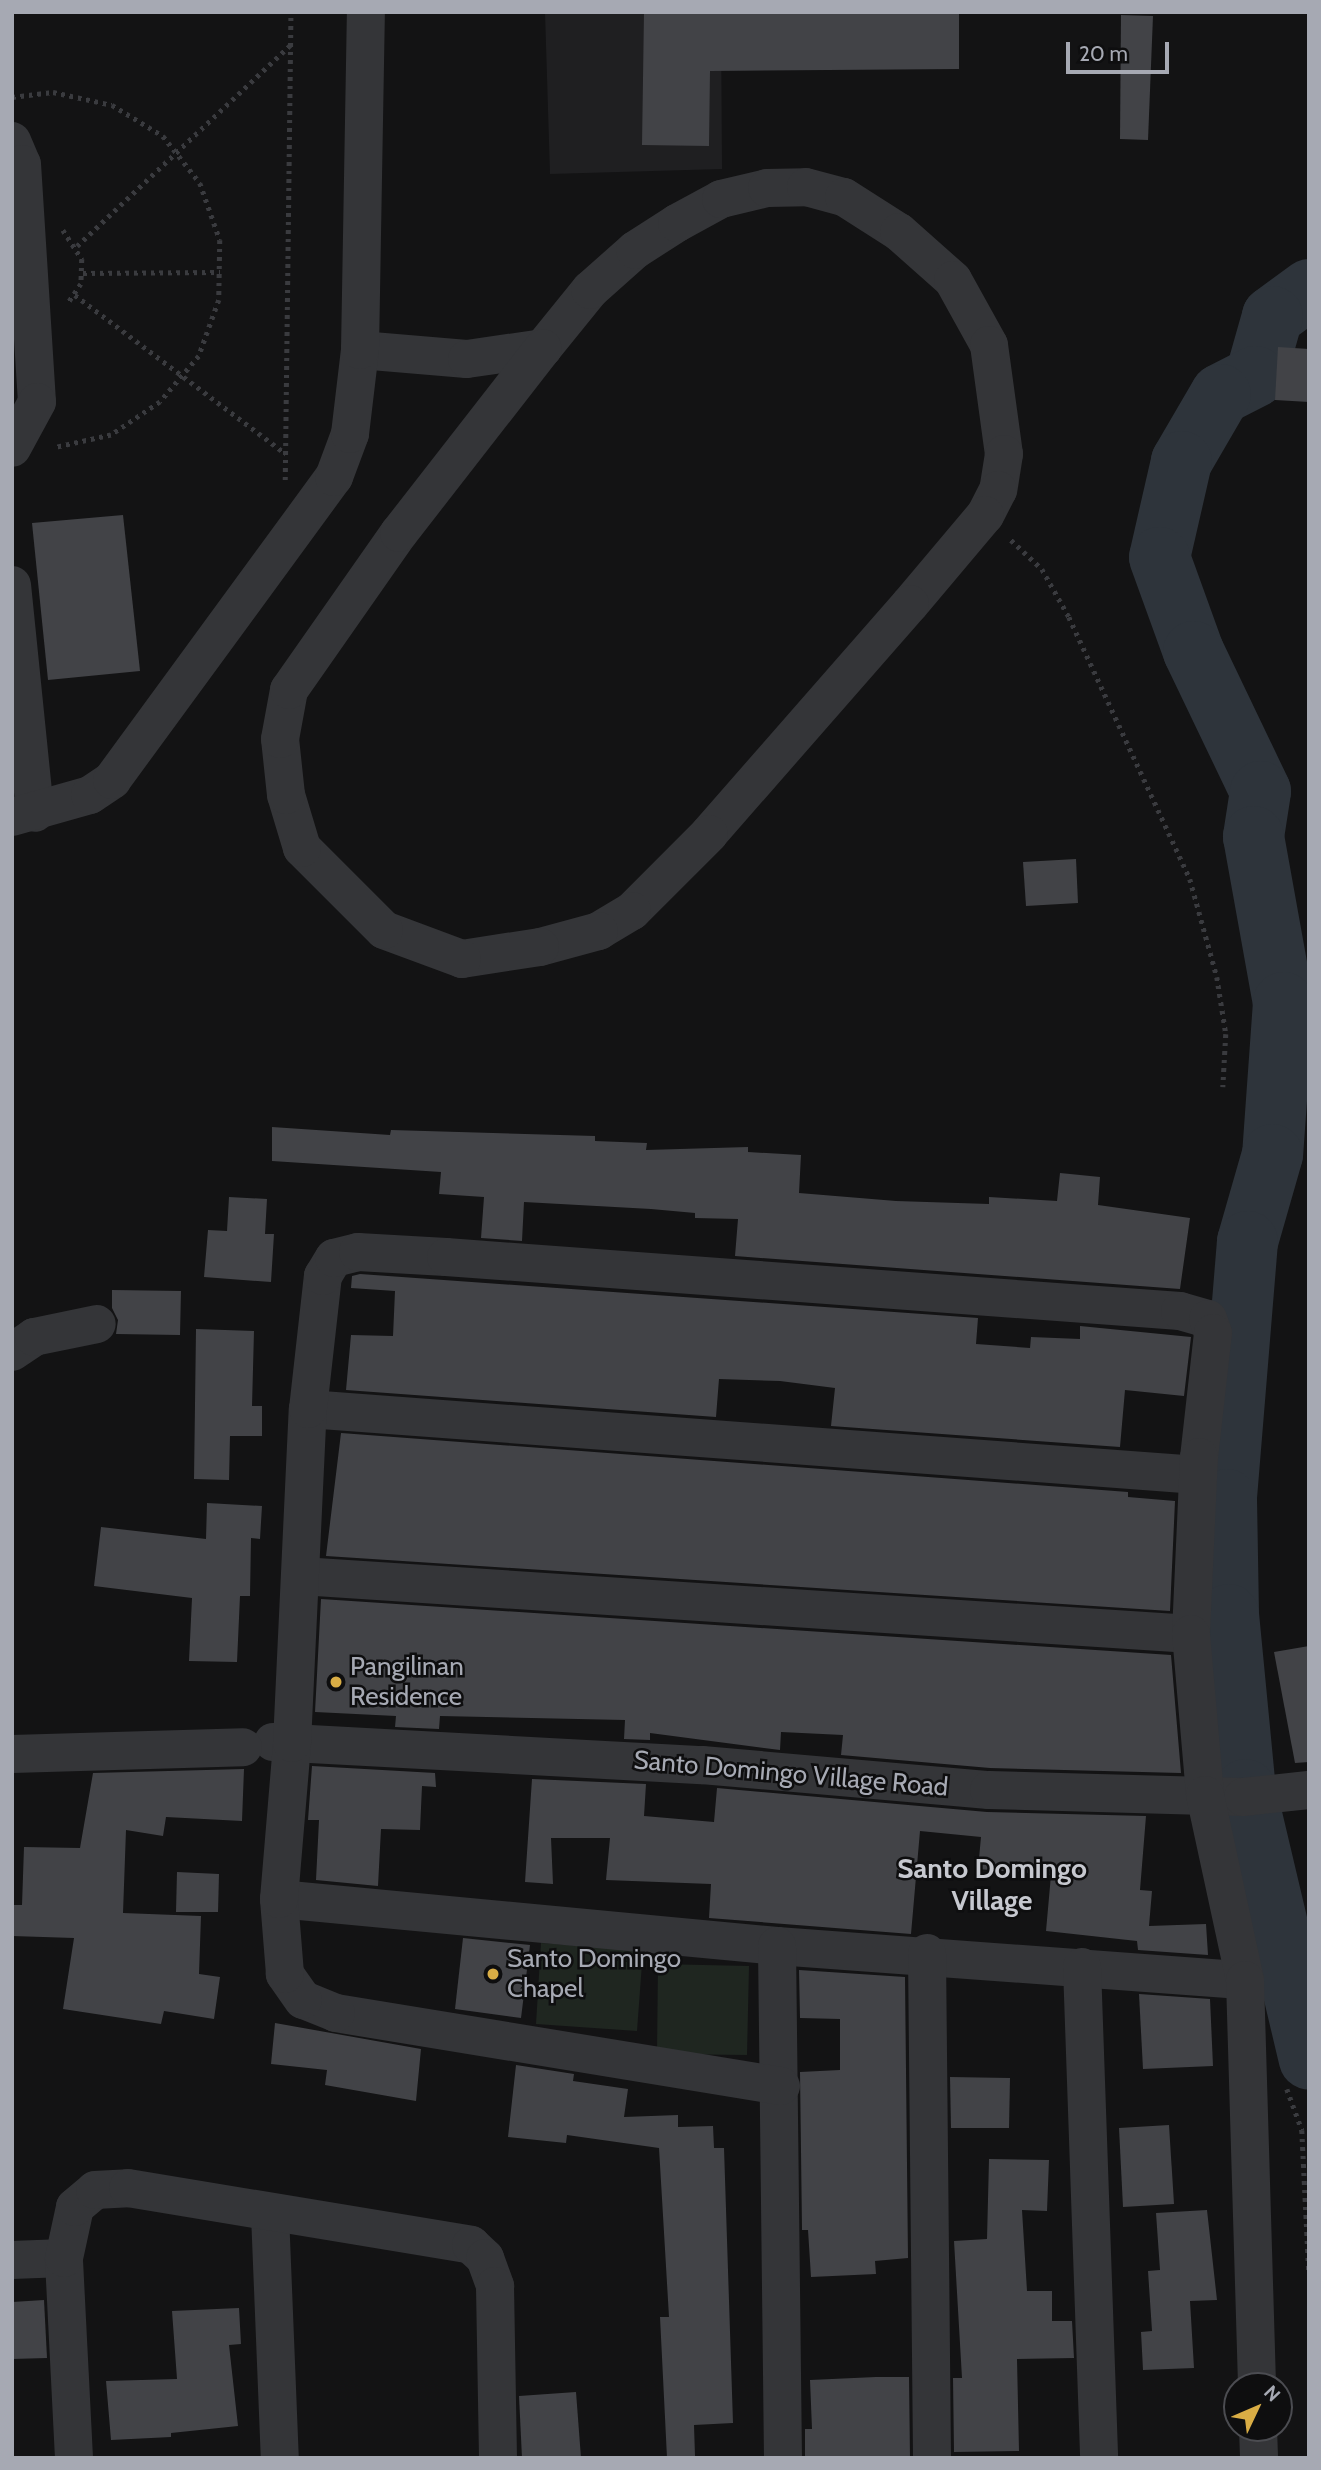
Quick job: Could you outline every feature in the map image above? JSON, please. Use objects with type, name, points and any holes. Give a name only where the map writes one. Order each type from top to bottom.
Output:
[{"type":"street","points":[[12,585],[23,815],[90,795],[112,780],[334,477],[350,434],[360,350],[366,12]]},
{"type":"street","points":[[12,141],[22,164],[37,402],[12,448]]},
{"type":"street","points":[[806,187],[844,197],[899,232],[953,280],[989,345],[1004,454],[998,490],[985,515],[709,834],[632,911],[599,931],[540,947],[462,959],[384,930],[302,848],[286,795],[280,739],[289,690],[399,533],[543,348],[590,290],[635,250],[721,199],[767,188],[806,187]]},
{"type":"street","points":[[360,350],[467,359],[543,348]]},
{"type":"street","points":[[781,2086],[336,2013],[303,2000],[285,1974],[269,1744],[301,1576],[308,1409],[323,1276],[334,1258],[358,1252],[1180,1311],[1208,1319],[1213,1332],[1198,1475],[1191,1634],[1205,1795],[1245,1980],[1257,2372]]},
{"type":"street","points":[[12,1352],[34,1337],[97,1324]]},
{"type":"street","points":[[308,1409],[1198,1475]]},
{"type":"street","points":[[301,1576],[1191,1634]]},
{"type":"street","name":"Santo Domingo Village Road","points":[[12,1754],[269,1744],[702,1765],[989,1790],[1205,1795],[1276,1793]]},
{"type":"street","points":[[279,1899],[777,1946],[927,1953],[1245,1980]]},
{"type":"street","points":[[777,1946],[781,2086],[783,2458]]},
{"type":"street","points":[[927,1953],[932,2458]]},
{"type":"street","points":[[1082,1967],[1099,2458]]},
{"type":"street","points":[[74,2458],[64,2258],[75,2207],[96,2190],[128,2188],[270,2214],[454,2240],[471,2245],[485,2258],[495,2286],[498,2458]]},
{"type":"street","points":[[270,2214],[280,2458]]},
{"type":"street","points":[[12,2260],[64,2258]]},
{"type":"path","points":[[277,493],[285,482],[286,454],[290,12]]},
{"type":"path","points":[[77,246],[290,45]]},
{"type":"path","points":[[12,97],[53,92],[112,105],[163,136],[200,183],[220,240],[219,300],[199,356],[160,402],[111,435],[56,448],[12,448]]},
{"type":"path","points":[[83,273],[220,272]]},
{"type":"path","points":[[75,295],[286,454]]},
{"type":"path","points":[[985,515],[1042,569],[1049,581],[1190,880],[1223,1011],[1223,1087]]},
{"type":"shaded area","points":[[545,12],[721,12],[722,169],[550,174]]},
{"type":"shaded area","points":[[541,1943],[643,1950],[637,2031],[536,2024]]},
{"type":"shaded area","points":[[658,1964],[749,1966],[747,2055],[657,2054]]},
{"type":"building","points":[[644,12],[959,12],[959,69],[710,71],[709,146],[642,145]]},
{"type":"building","points":[[1121,15],[1153,16],[1148,140],[1120,139]]},
{"type":"building","points":[[1278,347],[1309,349],[1309,402],[1275,400]]},
{"type":"building","points":[[123,515],[140,671],[48,680],[32,523]]},
{"type":"building","points":[[1076,859],[1078,903],[1026,906],[1023,862]]},
{"type":"building","points":[[272,1127],[390,1135],[391,1130],[595,1136],[595,1141],[647,1143],[646,1150],[748,1147],[748,1152],[801,1155],[799,1193],[896,1201],[989,1204],[989,1197],[1057,1201],[1060,1173],[1100,1177],[1098,1205],[1190,1218],[1180,1289],[735,1256],[738,1219],[695,1218],[695,1213],[651,1209],[524,1202],[522,1241],[481,1238],[484,1197],[439,1194],[441,1172],[272,1161]]},
{"type":"building","points":[[229,1197],[267,1199],[265,1234],[274,1234],[271,1282],[204,1277],[208,1230],[227,1231]]},
{"type":"building","points":[[360,1274],[978,1318],[976,1344],[1030,1348],[1031,1337],[1080,1339],[1080,1326],[1191,1337],[1184,1396],[1125,1390],[1120,1447],[831,1426],[835,1388],[780,1381],[719,1379],[716,1417],[346,1390],[351,1335],[393,1336],[395,1291],[351,1288],[352,1276]]},
{"type":"building","points":[[112,1290],[181,1291],[180,1335],[116,1334],[118,1320],[112,1308]]},
{"type":"building","points":[[196,1329],[254,1331],[252,1406],[262,1406],[262,1436],[230,1436],[229,1480],[194,1479]]},
{"type":"building","points":[[341,1433],[1128,1492],[1128,1497],[1175,1501],[1170,1611],[326,1556]]},
{"type":"building","points":[[207,1503],[262,1506],[260,1539],[251,1538],[250,1596],[240,1596],[237,1662],[189,1661],[192,1598],[94,1586],[101,1527],[206,1539]]},
{"type":"building","points":[[321,1599],[1171,1655],[1181,1773],[990,1768],[841,1755],[843,1735],[781,1732],[780,1750],[650,1733],[650,1740],[624,1739],[625,1720],[440,1716],[439,1729],[395,1727],[396,1716],[315,1712]]},
{"type":"building","points":[[1309,1646],[1309,1762],[1295,1763],[1274,1652]]},
{"type":"building","points":[[312,1766],[435,1773],[436,1787],[422,1786],[420,1830],[381,1829],[378,1886],[316,1880],[319,1820],[308,1820]]},
{"type":"building","points":[[244,1769],[242,1821],[166,1817],[163,1836],[126,1830],[123,1913],[201,1916],[199,1974],[220,1977],[214,2019],[164,2011],[161,2024],[63,2009],[74,1938],[12,1936],[12,1905],[22,1905],[24,1847],[80,1848],[93,1773]]},
{"type":"building","points":[[532,1779],[646,1784],[644,1816],[714,1822],[717,1788],[987,1812],[1146,1816],[1140,1890],[1152,1891],[1149,1926],[1206,1924],[1208,1955],[1138,1950],[1137,1941],[1046,1931],[1051,1875],[978,1869],[981,1837],[920,1831],[911,1934],[709,1918],[711,1884],[606,1880],[610,1838],[551,1838],[553,1884],[525,1882]]},
{"type":"building","points":[[177,1872],[219,1874],[218,1912],[176,1912]]},
{"type":"building","name":"Santo Domingo Chapel","points":[[463,1938],[530,1945],[521,2018],[455,2009]]},
{"type":"building","points":[[799,1970],[905,1977],[908,2258],[875,2261],[876,2274],[811,2277],[808,2230],[802,2230],[800,2072],[840,2070],[840,2019],[800,2018]]},
{"type":"building","points":[[1139,1994],[1210,1999],[1213,2066],[1143,2069]]},
{"type":"building","points":[[275,2023],[421,2049],[416,2101],[325,2085],[327,2070],[271,2064]]},
{"type":"building","points":[[516,2065],[574,2074],[573,2081],[628,2089],[624,2117],[678,2115],[678,2127],[713,2126],[714,2148],[724,2148],[733,2423],[694,2425],[695,2456],[667,2458],[660,2317],[669,2317],[659,2148],[567,2135],[566,2143],[508,2137]]},
{"type":"building","points":[[950,2077],[1010,2078],[1009,2128],[951,2128]]},
{"type":"building","points":[[1169,2125],[1174,2204],[1123,2207],[1119,2128]]},
{"type":"building","points":[[989,2159],[1049,2160],[1047,2211],[1022,2210],[1027,2291],[1052,2291],[1052,2321],[1072,2321],[1074,2358],[1017,2359],[1019,2451],[954,2452],[953,2378],[962,2378],[954,2241],[987,2239]]},
{"type":"building","points":[[1207,2210],[1217,2300],[1190,2301],[1194,2368],[1143,2370],[1141,2332],[1152,2331],[1148,2271],[1160,2270],[1156,2213]]},
{"type":"building","points":[[44,2300],[47,2358],[12,2359],[12,2302]]},
{"type":"building","points":[[239,2308],[241,2344],[229,2345],[238,2426],[171,2433],[171,2437],[111,2440],[106,2381],[177,2379],[172,2311]]},
{"type":"building","points":[[909,2377],[910,2458],[805,2458],[805,2429],[812,2429],[810,2380]]},
{"type":"building","points":[[576,2392],[581,2458],[522,2458],[519,2396]]},
{"type":"waterway","points":[[1309,289],[1272,316],[1255,376],[1220,394],[1181,461],[1159,557],[1193,651],[1260,791],[1253,836],[1283,1002],[1272,1154],[1247,1241],[1226,1499],[1228,1614],[1245,1789],[1309,2059]]},
{"type":"place","name":"Pangilinan Residence","points":[[336,1682]]},
{"type":"place","name":"Santo Domingo Chapel","points":[[493,1974]]},
{"type":"district","name":"Santo Domingo Village","points":[[992,1884]]}]
